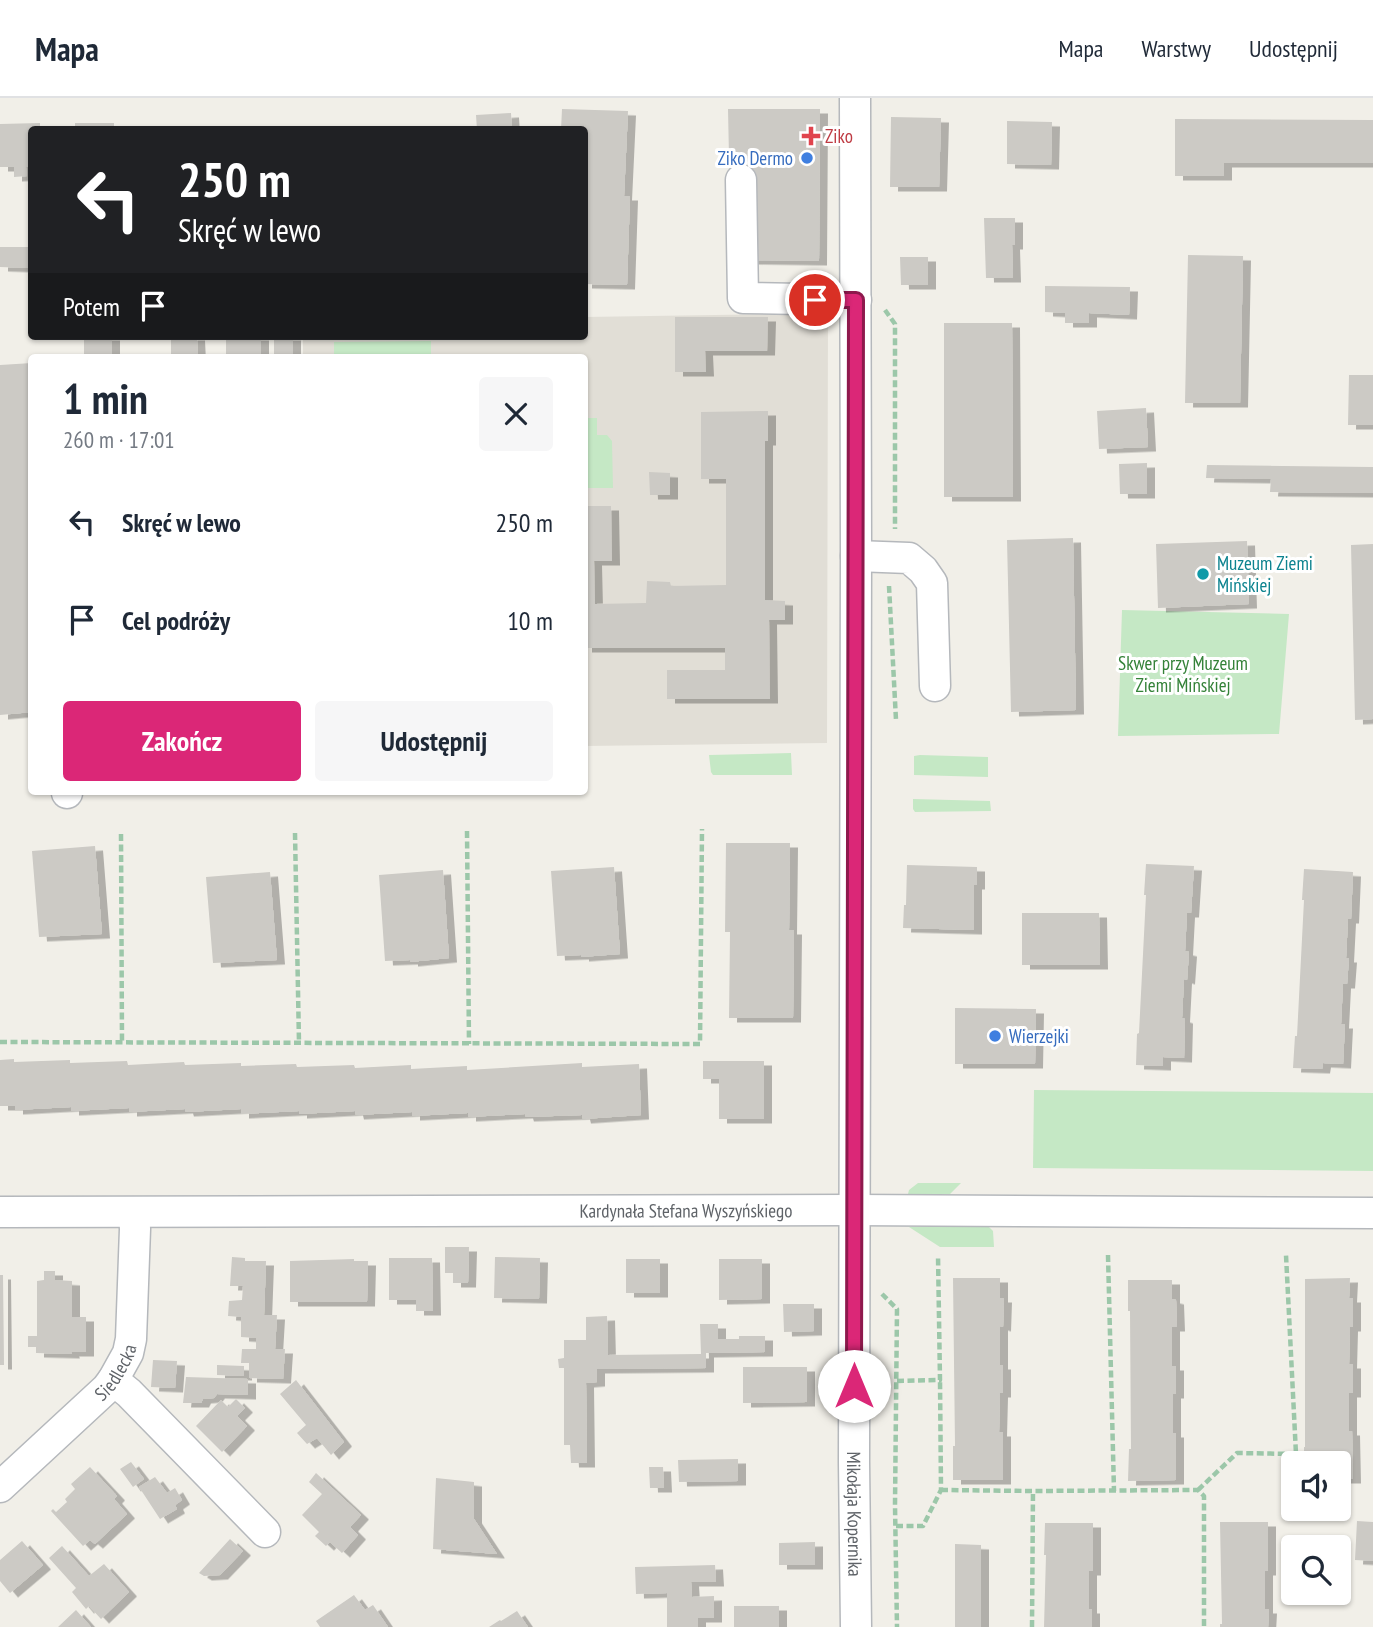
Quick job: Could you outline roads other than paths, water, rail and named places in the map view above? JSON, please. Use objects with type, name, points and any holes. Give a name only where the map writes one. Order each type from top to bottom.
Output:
[{"type":"street","name":"Mikołaja Kopernika","points":[[855,98],[869,303],[856,556],[856,1627]]},
{"type":"street","points":[[741,180],[743,298],[869,303]]},
{"type":"street","points":[[856,556],[909,558],[923,570],[932,583],[935,686]]},
{"type":"street","name":"Kardynała Stefana Wyszyńskiego","points":[[0,1212],[854,1210],[1373,1213]]},
{"type":"street","name":"Siedlecka","points":[[0,1487],[113,1380],[128,1353],[131,1339],[134,1213]]},
{"type":"street","points":[[113,1380],[265,1532]]},
{"type":"place","name":"Ziko","points":[[811,136]]},
{"type":"place","name":"Ziko Dermo","points":[[807,158]]},
{"type":"place","name":"Muzeum Ziemi Mińskiej","points":[[1203,574]]},
{"type":"place","name":"Wierzejki","points":[[995,1036]]},
{"type":"park label","name":"Skwer przy Muzeum Ziemi Mińskiej","points":[[1183,674]]}]
